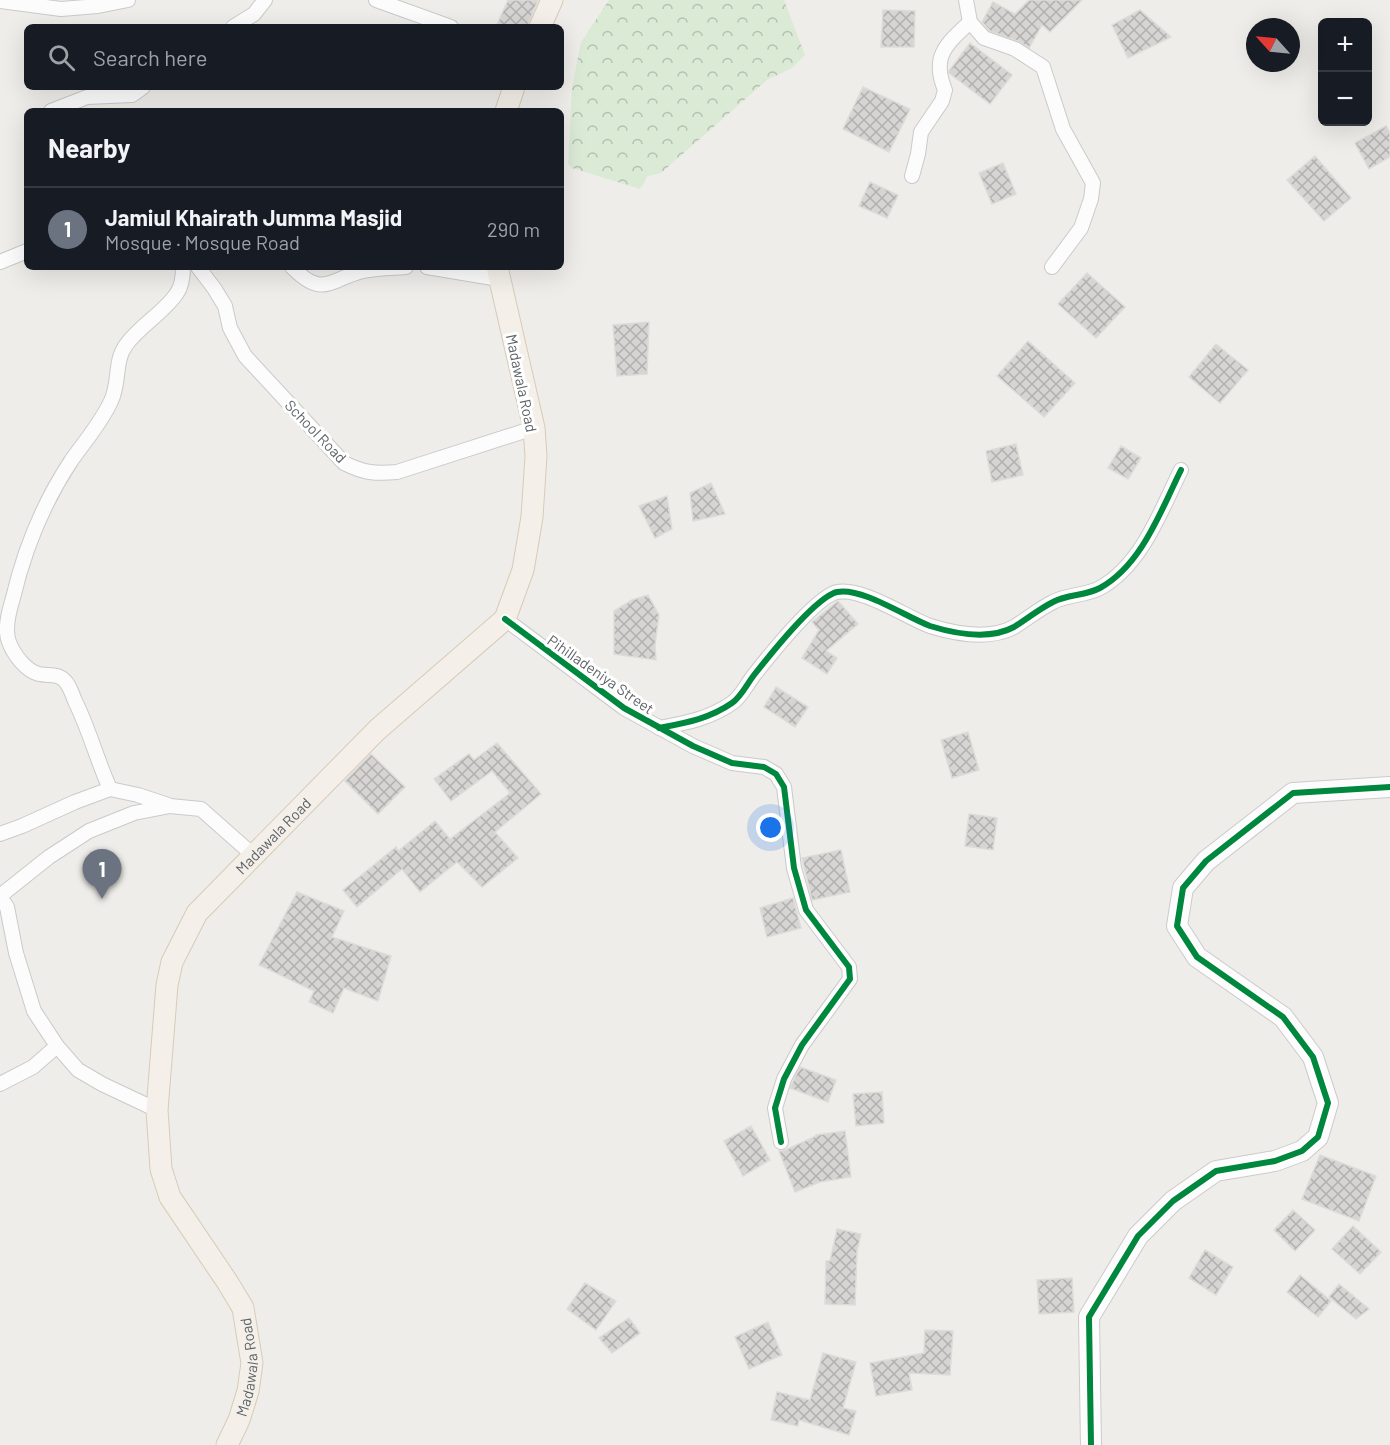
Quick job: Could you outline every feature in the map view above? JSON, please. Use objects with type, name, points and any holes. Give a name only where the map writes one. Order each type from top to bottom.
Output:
[{"type":"main road","points":[[541,24],[552,0]]},
{"type":"main road","points":[[507,108],[513,90]]},
{"type":"main road","name":"Madawala Road","points":[[227,1445],[239,1420],[248,1390],[252,1363],[243,1308],[170,1197],[161,1169],[157,1110],[167,985],[172,962],[197,913],[253,855],[377,730],[505,619],[523,570],[532,517],[536,456],[534,428],[498,273]]},
{"type":"street","points":[[0,1],[61,9],[98,6],[128,0]]},
{"type":"street","points":[[238,24],[254,14],[265,0]]},
{"type":"street","points":[[376,0],[443,24]]},
{"type":"street","points":[[966,0],[970,22],[984,38],[1015,49],[1043,67],[1063,129],[1093,183],[1091,199],[1081,228],[1052,267]]},
{"type":"street","points":[[912,176],[921,132],[942,101],[945,90],[939,76],[940,57],[950,42],[970,22]]},
{"type":"street","points":[[59,108],[87,97],[132,95],[139,90]]},
{"type":"street","points":[[0,262],[24,252]]},
{"type":"street","points":[[110,789],[70,688],[65,680],[57,675],[32,672],[22,663],[8,640],[7,620],[20,566],[53,493],[113,399],[118,361],[125,346],[137,331],[178,292],[182,270]]},
{"type":"street","name":"School Road","points":[[200,270],[225,306],[230,328],[245,356],[344,463],[362,471],[377,474],[397,472],[534,428]]},
{"type":"street","points":[[295,270],[305,280],[322,285],[339,282],[363,271],[374,270]]},
{"type":"street","points":[[462,270],[498,273]]},
{"type":"street","points":[[659,728],[700,720],[733,702],[792,630],[820,603],[837,592],[857,593],[931,626],[959,632],[992,635],[1012,628],[1052,602],[1099,588],[1117,576],[1141,548],[1181,470]]},
{"type":"street","name":"Pihilladeniya Street","points":[[505,619],[624,708],[659,728],[732,763],[764,767],[776,774],[784,787],[794,868],[806,910],[849,967],[850,979],[802,1045],[784,1079],[776,1108],[781,1142]]},
{"type":"street","points":[[1091,1445],[1089,1317],[1138,1236],[1173,1201],[1216,1171],[1275,1161],[1302,1151],[1318,1137],[1328,1103],[1313,1057],[1283,1017],[1197,957],[1177,926],[1183,888],[1206,861],[1293,792],[1390,787]]},
{"type":"street","points":[[0,834],[110,789],[138,795],[170,806],[201,809],[253,855]]},
{"type":"street","points":[[157,1110],[78,1070],[57,1046],[34,1011],[16,953],[7,907],[0,897],[49,857],[89,831],[134,813],[170,806]]},
{"type":"street","points":[[0,1084],[33,1067],[57,1046]]},
{"type":"green space","points":[[609,0],[784,0],[805,55],[792,68],[767,80],[661,173],[648,176],[640,189],[572,168],[568,164],[572,88],[581,42]]},
{"type":"building","points":[[508,0],[538,0],[528,24],[497,24]]},
{"type":"building","points":[[1029,0],[1082,0],[1050,32],[1042,25],[1029,48],[1018,41],[990,31],[982,22],[993,2],[1015,14]]},
{"type":"building","points":[[883,10],[915,11],[914,47],[881,47]]},
{"type":"building","points":[[1140,10],[1171,37],[1128,58],[1112,25]]},
{"type":"building","points":[[970,43],[1012,75],[990,104],[949,73]]},
{"type":"building","points":[[863,87],[910,109],[889,152],[843,129]]},
{"type":"building","points":[[1386,126],[1390,132],[1390,157],[1369,169],[1355,143]]},
{"type":"building","points":[[1315,156],[1351,198],[1324,221],[1287,180]]},
{"type":"building","points":[[1003,163],[1016,194],[992,204],[979,173]]},
{"type":"building","points":[[870,182],[898,195],[887,218],[859,206]]},
{"type":"building","points":[[1087,273],[1125,307],[1096,338],[1058,304]]},
{"type":"building","points":[[649,322],[647,374],[617,376],[613,325]]},
{"type":"building","points":[[1028,341],[1075,383],[1044,417],[997,376]]},
{"type":"building","points":[[1216,344],[1248,370],[1220,403],[1189,377]]},
{"type":"building","points":[[1016,444],[1023,475],[992,482],[986,451]]},
{"type":"building","points":[[1121,446],[1141,458],[1128,479],[1108,468]]},
{"type":"building","points":[[711,483],[725,514],[693,521],[690,493]]},
{"type":"building","points":[[667,496],[672,529],[655,538],[639,506]]},
{"type":"building","points":[[648,595],[659,615],[655,645],[656,660],[614,654],[614,611],[632,600]]},
{"type":"building","points":[[838,601],[858,624],[826,651],[837,658],[827,674],[802,658],[819,630],[812,622]]},
{"type":"building","points":[[776,687],[808,707],[795,727],[764,707]]},
{"type":"building","points":[[968,732],[979,770],[952,778],[941,740]]},
{"type":"building","points":[[497,743],[541,794],[495,832],[518,858],[482,887],[457,862],[420,892],[402,869],[357,907],[343,890],[396,847],[398,851],[435,821],[450,839],[510,793],[492,771],[451,801],[434,779],[469,754],[474,760]]},
{"type":"building","points":[[371,754],[405,787],[378,814],[345,781]]},
{"type":"building","points":[[969,814],[997,818],[993,850],[965,846]]},
{"type":"building","points":[[841,850],[850,892],[812,900],[802,858]]},
{"type":"building","points":[[297,892],[344,911],[332,937],[391,956],[378,1001],[344,988],[333,1013],[309,1002],[314,991],[259,965]]},
{"type":"building","points":[[793,898],[801,928],[767,937],[760,908]]},
{"type":"building","points":[[800,1067],[836,1080],[828,1102],[790,1088]]},
{"type":"building","points":[[882,1092],[884,1123],[856,1126],[853,1094]]},
{"type":"building","points":[[751,1126],[770,1160],[743,1176],[724,1141]]},
{"type":"building","points":[[845,1131],[851,1177],[820,1182],[795,1192],[779,1151],[816,1135]]},
{"type":"building","points":[[1320,1155],[1376,1176],[1359,1221],[1302,1199]]},
{"type":"building","points":[[1293,1210],[1315,1230],[1295,1251],[1274,1230]]},
{"type":"building","points":[[1353,1226],[1381,1252],[1360,1274],[1332,1249]]},
{"type":"building","points":[[837,1229],[861,1234],[857,1251],[855,1305],[825,1304],[826,1261],[830,1261]]},
{"type":"building","points":[[1205,1250],[1233,1267],[1216,1295],[1189,1278]]},
{"type":"building","points":[[1300,1275],[1331,1301],[1318,1317],[1287,1292]]},
{"type":"building","points":[[1072,1278],[1074,1312],[1039,1314],[1037,1280]]},
{"type":"building","points":[[585,1283],[616,1301],[596,1330],[567,1309]]},
{"type":"building","points":[[1339,1284],[1369,1309],[1356,1319],[1329,1297]]},
{"type":"building","points":[[629,1318],[640,1333],[612,1353],[599,1338]]},
{"type":"building","points":[[768,1322],[782,1355],[749,1369],[735,1337]]},
{"type":"building","points":[[925,1330],[953,1331],[950,1375],[909,1373],[912,1390],[876,1396],[870,1363],[924,1353]]},
{"type":"building","points":[[823,1353],[856,1362],[843,1408],[856,1411],[849,1435],[799,1420],[798,1426],[771,1420],[777,1392],[810,1400]]},
{"type":"cycle path","points":[[659,728],[706,717],[732,703],[805,615],[828,596],[837,592],[859,594],[871,598],[930,626],[984,635],[1014,627],[1059,599],[1100,588],[1115,578],[1139,551],[1158,519],[1181,470]]},
{"type":"cycle path","points":[[505,619],[624,708],[693,746],[732,763],[764,767],[776,774],[784,787],[794,868],[806,910],[849,967],[850,979],[802,1045],[784,1079],[775,1108],[781,1142]]},
{"type":"cycle path","points":[[1091,1445],[1089,1317],[1138,1236],[1173,1201],[1216,1171],[1275,1161],[1302,1151],[1318,1137],[1328,1103],[1313,1057],[1283,1017],[1197,957],[1177,926],[1183,888],[1206,861],[1293,793],[1390,787]]},
{"type":"place","name":"Jamiul Khairath Jumma Masjid","points":[[102,899]]}]
